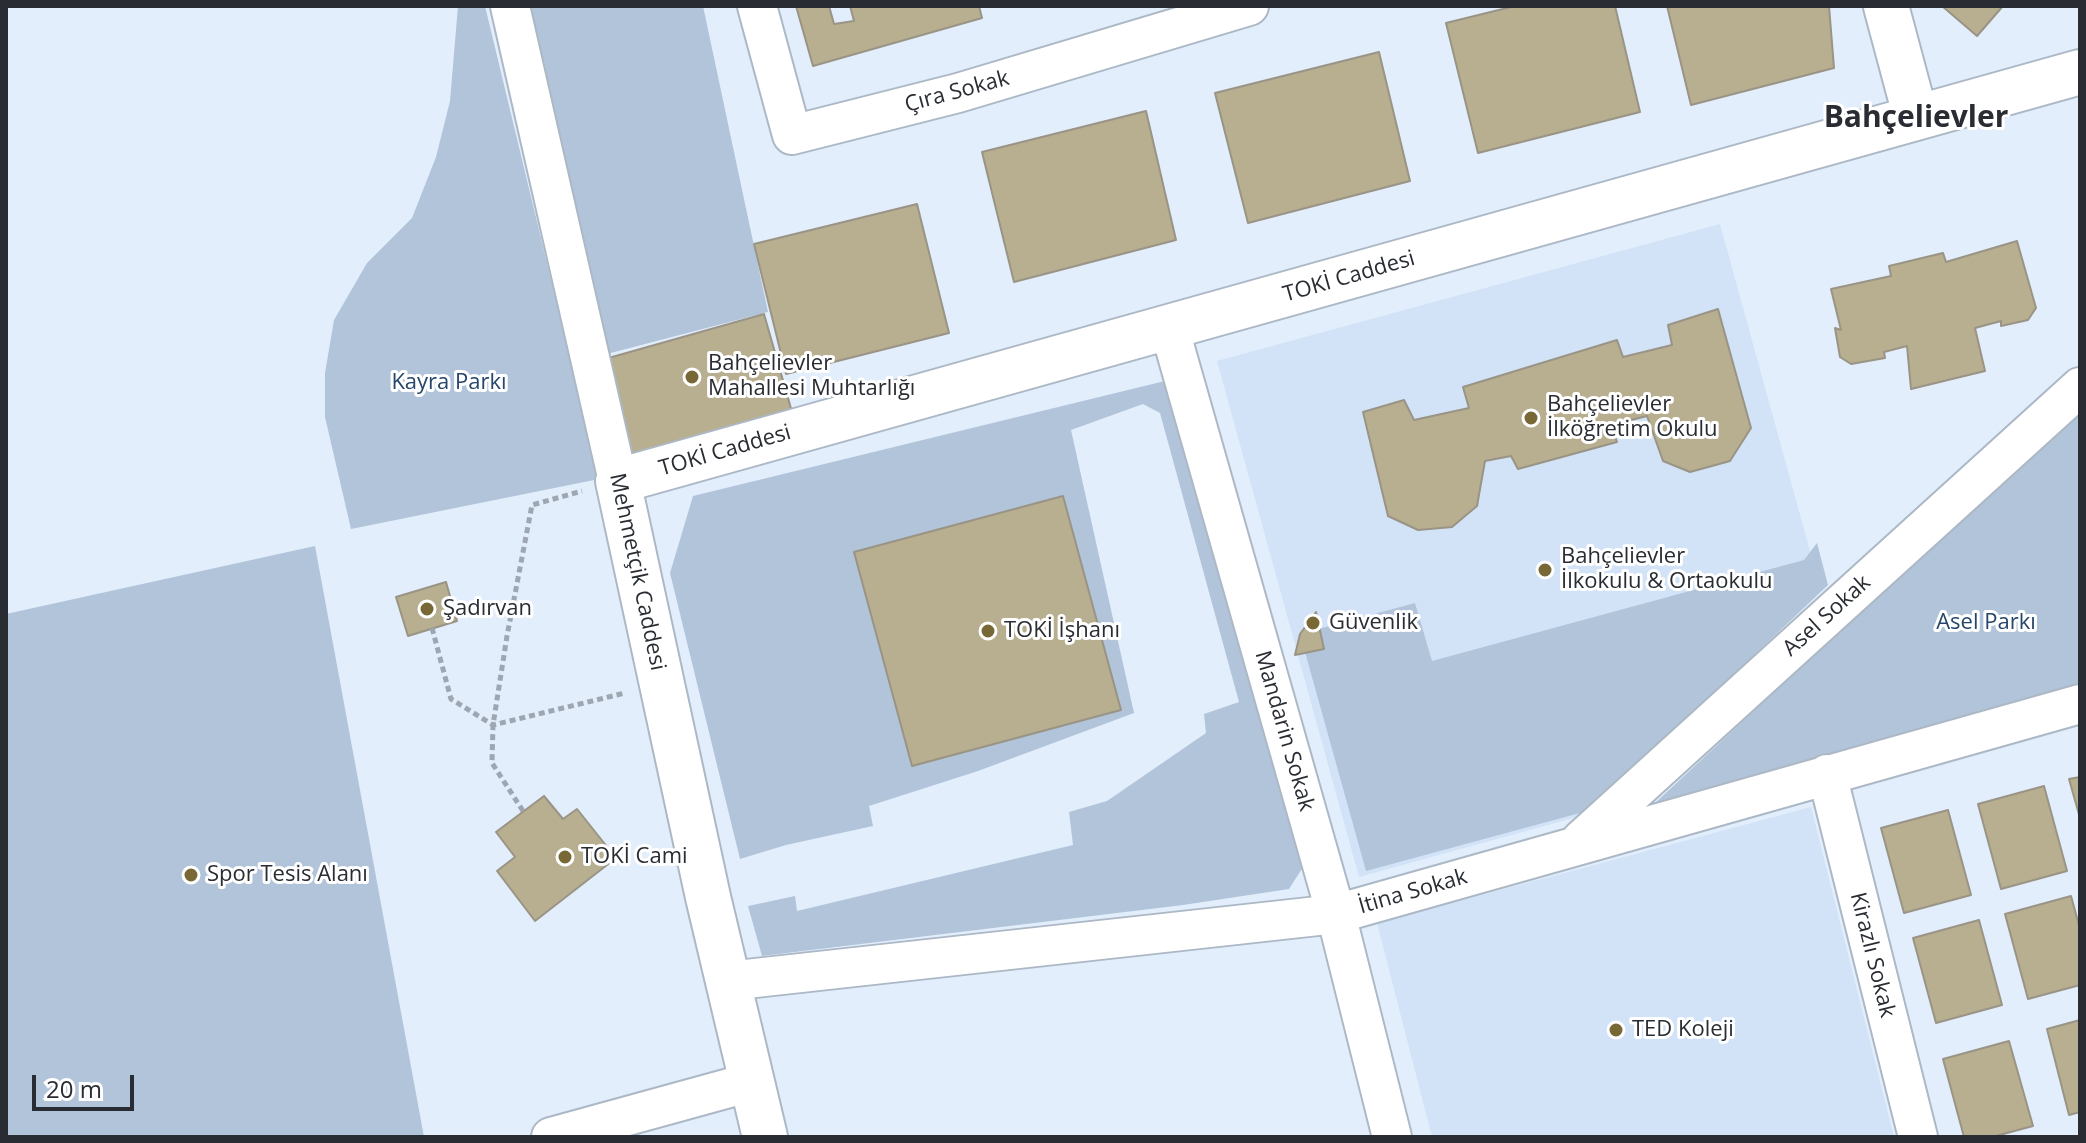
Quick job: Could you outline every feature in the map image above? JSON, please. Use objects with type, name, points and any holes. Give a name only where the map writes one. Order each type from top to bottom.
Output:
[{"type":"main road","points":[[1886,6],[1916,118]]},
{"type":"main road","name":"TOKİ Caddesi","points":[[618,481],[2080,72]]},
{"type":"main road","name":"Mehmetçik Caddesi","points":[[618,481],[765,1137]]},
{"type":"street","name":"Mehmetçik Caddesi","points":[[510,6],[618,481]]},
{"type":"street","name":"Çıra Sokak","points":[[757,6],[792,135],[958,93],[1249,6]]},
{"type":"street","name":"Mandarin Sokak","points":[[1169,327],[1336,914],[1392,1137]]},
{"type":"street","name":"Asel Sokak","points":[[1575,846],[2080,387]]},
{"type":"street","name":"İtina Sokak","points":[[728,981],[1336,914],[2080,704]]},
{"type":"street","name":"Kirazlı Sokak","points":[[1827,774],[1918,1137]]},
{"type":"street","points":[[551,1137],[751,1082]]},
{"type":"path","points":[[523,811],[492,763],[493,725],[532,505],[618,481]]},
{"type":"path","points":[[432,628],[451,699],[493,725],[634,690]]},
{"type":"shaded area","name":"Bahçelievler İlkokulu & Ortaokulu","points":[[1720,224],[1821,591],[1584,815],[1359,877],[1217,361]]},
{"type":"shaded area","points":[[1811,807],[1894,1137],[1432,1137],[1377,923]]},
{"type":"green space","name":"Kayra Parkı","points":[[458,6],[485,6],[599,479],[351,529],[325,417],[325,373],[334,320],[367,263],[412,218],[436,157],[450,101]]},
{"type":"green space","points":[[527,6],[703,6],[768,312],[603,355]]},
{"type":"green space","points":[[1169,380],[1305,864],[1289,889],[1183,905],[762,956],[748,906],[795,896],[797,911],[1073,845],[1069,812],[1107,801],[1206,733],[1204,714],[1239,702],[1160,413],[1143,404],[1071,430],[1134,713],[978,771],[869,806],[873,826],[786,845],[740,859],[670,573],[693,496]]},
{"type":"green space","name":"Asel Parkı","points":[[2080,407],[2080,693],[1640,817]]},
{"type":"green space","points":[[1817,543],[1828,585],[1591,810],[1366,871],[1300,634],[1415,603],[1432,661],[1804,560]]},
{"type":"green space","name":"Spor Tesis Alanı","points":[[315,546],[424,1137],[6,1137],[6,614]]},
{"type":"building","points":[[796,6],[829,6],[834,24],[854,21],[850,6],[979,6],[982,18],[813,66]]},
{"type":"building","points":[[1515,6],[1615,6],[1640,112],[1478,153],[1446,23]]},
{"type":"building","points":[[1667,6],[1829,6],[1834,68],[1691,105]]},
{"type":"building","points":[[1942,6],[2003,6],[1977,36]]},
{"type":"building","points":[[1379,52],[1410,181],[1248,223],[1215,93]]},
{"type":"building","points":[[1146,111],[1176,240],[1014,282],[982,152]]},
{"type":"building","points":[[917,204],[949,333],[786,374],[754,244]]},
{"type":"building","points":[[2017,241],[2036,308],[2028,320],[2001,326],[2001,321],[1975,328],[1985,371],[1911,389],[1907,346],[1884,352],[1885,358],[1851,364],[1840,357],[1835,328],[1841,330],[1831,289],[1891,276],[1889,266],[1943,253],[1946,262]]},
{"type":"building","name":"Bahçelievler İlköğretim Okulu","points":[[1718,309],[1751,428],[1730,461],[1690,472],[1663,461],[1647,416],[1611,425],[1617,442],[1518,469],[1511,456],[1485,461],[1477,506],[1452,527],[1418,530],[1388,516],[1363,412],[1404,400],[1414,420],[1469,408],[1463,387],[1617,340],[1623,357],[1672,345],[1668,325]]},
{"type":"building","name":"Bahçelievler Mahallesi Muhtarlığı","points":[[764,314],[792,412],[626,460],[598,361]]},
{"type":"building","name":"TOKİ İşhanı","points":[[1063,496],[1121,710],[912,766],[854,552]]},
{"type":"building","name":"Şadırvan","points":[[446,582],[457,621],[408,636],[396,597]]},
{"type":"building","name":"Güvenlik","points":[[1316,612],[1324,649],[1295,655],[1300,634]]},
{"type":"building","points":[[2080,777],[2080,818],[2069,779]]},
{"type":"building","points":[[2044,786],[2067,871],[2001,889],[1978,804]]},
{"type":"building","name":"TOKİ Cami","points":[[544,796],[563,819],[577,809],[616,858],[535,921],[497,871],[515,857],[496,832]]},
{"type":"building","points":[[1948,810],[1971,895],[1904,913],[1881,828]]},
{"type":"building","points":[[2071,896],[2080,929],[2080,985],[2028,999],[2005,914]]},
{"type":"building","points":[[1979,920],[2002,1005],[1936,1023],[1913,938]]},
{"type":"building","points":[[2080,1020],[2080,1112],[2069,1115],[2047,1029]]},
{"type":"building","points":[[2009,1041],[2033,1126],[1992,1137],[1964,1137],[1943,1059]]},
{"type":"place","name":"Bahçelievler Mahallesi Muhtarlığı","points":[[692,377]]},
{"type":"place","name":"Bahçelievler İlköğretim Okulu","points":[[1531,418]]},
{"type":"place","name":"Bahçelievler İlkokulu & Ortaokulu","points":[[1545,570]]},
{"type":"place","name":"Şadırvan","points":[[427,609]]},
{"type":"place","name":"Güvenlik","points":[[1313,623]]},
{"type":"place","name":"TOKİ İşhanı","points":[[988,631]]},
{"type":"place","name":"TOKİ Cami","points":[[565,857]]},
{"type":"place","name":"Spor Tesis Alanı","points":[[191,875]]},
{"type":"place","name":"TED Koleji","points":[[1616,1030]]},
{"type":"district","name":"Bahçelievler","points":[[1916,118]]}]
